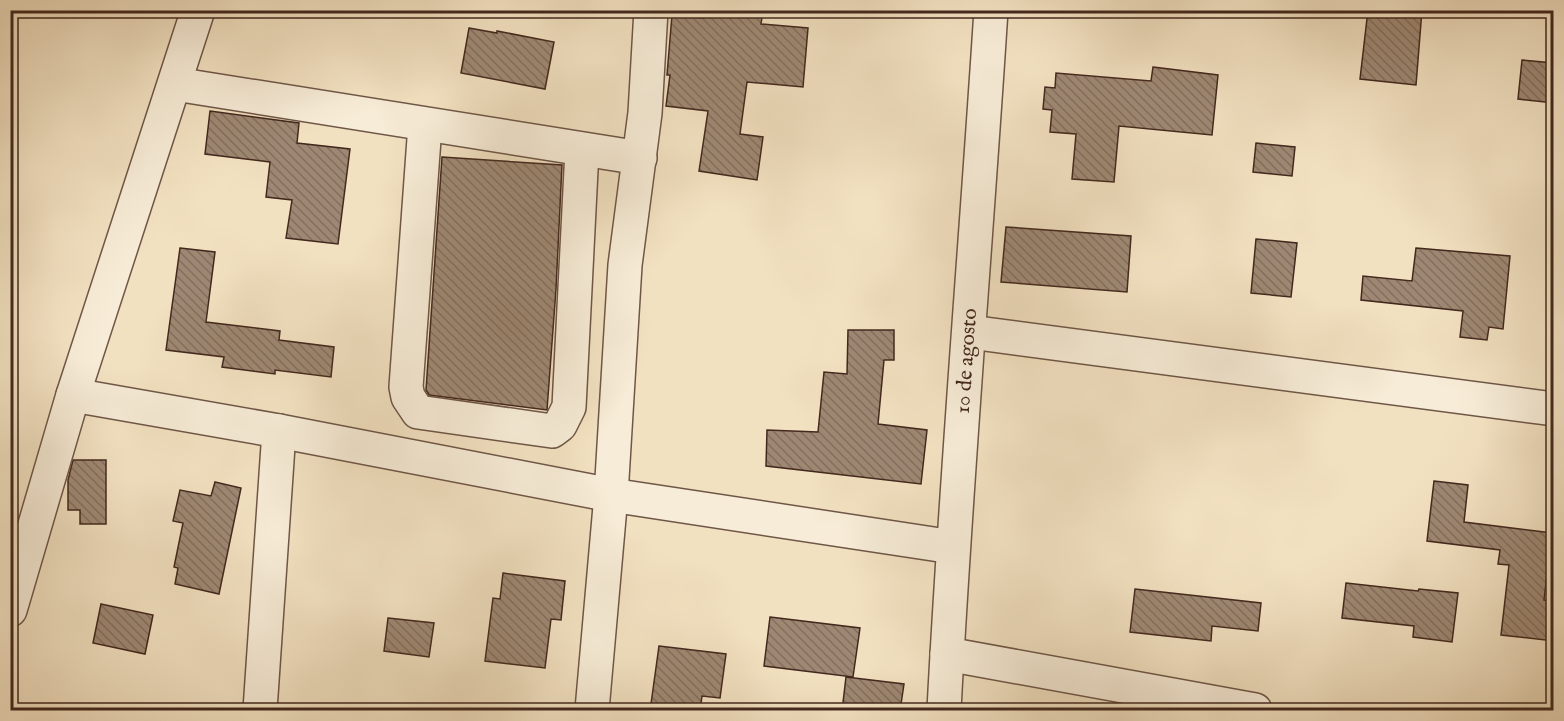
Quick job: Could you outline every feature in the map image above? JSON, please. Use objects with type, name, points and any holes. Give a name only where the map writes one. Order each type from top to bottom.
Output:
[{"type":"street","points":[[10,610],[73,394],[198,10]]},
{"type":"street","points":[[592,711],[611,495],[625,265],[645,113],[651,10]]},
{"type":"street","name":"10 de agosto","points":[[944,711],[953,547],[991,10]]},
{"type":"street","points":[[175,84],[640,158]]},
{"type":"street","points":[[425,125],[406,387],[408,397],[418,412],[552,431],[560,425],[568,407],[582,150]]},
{"type":"street","points":[[970,332],[1554,409]]},
{"type":"street","points":[[73,394],[611,495],[953,547]]},
{"type":"street","points":[[260,711],[279,431]]},
{"type":"street","points":[[947,654],[1255,711]]},
{"type":"building","points":[[704,10],[763,10],[761,24],[808,28],[803,87],[747,82],[740,134],[763,137],[757,180],[699,171],[708,111],[666,106],[670,75],[667,75],[672,15],[703,18]]},
{"type":"building","points":[[1368,10],[1422,10],[1416,85],[1360,79]]},
{"type":"building","points":[[469,28],[554,42],[545,89],[461,73]]},
{"type":"building","points":[[1522,60],[1554,63],[1554,103],[1518,99]]},
{"type":"building","points":[[1153,67],[1218,75],[1212,135],[1119,126],[1114,182],[1072,179],[1076,134],[1050,132],[1052,110],[1043,109],[1045,87],[1055,88],[1056,73],[1151,81]]},
{"type":"building","points":[[210,111],[299,123],[297,143],[350,149],[338,244],[286,238],[292,200],[266,197],[270,162],[205,154]]},
{"type":"building","points":[[1256,143],[1295,147],[1292,176],[1253,172]]},
{"type":"building","points":[[442,157],[562,165],[547,410],[429,395],[426,390]]},
{"type":"building","points":[[1006,227],[1131,236],[1127,292],[1001,282]]},
{"type":"building","points":[[1256,239],[1297,243],[1291,297],[1251,293]]},
{"type":"building","points":[[180,248],[215,252],[206,322],[280,331],[279,340],[334,347],[331,377],[275,370],[275,374],[222,367],[224,357],[166,350]]},
{"type":"building","points":[[1416,248],[1510,256],[1503,329],[1489,327],[1487,340],[1460,337],[1463,311],[1361,300],[1363,276],[1412,281]]},
{"type":"building","points":[[848,330],[894,330],[894,360],[884,360],[878,424],[927,430],[921,484],[766,466],[767,430],[818,432],[824,372],[847,374]]},
{"type":"building","points":[[73,460],[106,460],[106,524],[80,524],[80,510],[68,510],[68,480]]},
{"type":"building","points":[[1434,481],[1468,485],[1464,522],[1552,533],[1544,600],[1554,601],[1554,641],[1501,635],[1509,565],[1498,564],[1500,550],[1427,541]]},
{"type":"building","points":[[215,482],[241,488],[219,594],[175,584],[178,568],[174,567],[183,523],[173,521],[180,490],[211,496]]},
{"type":"building","points":[[503,573],[565,581],[561,620],[551,619],[545,668],[485,661],[493,598],[500,599]]},
{"type":"building","points":[[1346,583],[1458,593],[1452,642],[1413,637],[1414,626],[1342,618]]},
{"type":"building","points":[[1135,589],[1261,603],[1258,631],[1212,626],[1211,641],[1130,632]]},
{"type":"building","points":[[101,604],[153,615],[145,654],[93,643]]},
{"type":"building","points":[[770,617],[860,628],[853,677],[764,666]]},
{"type":"building","points":[[388,618],[434,623],[429,657],[384,651]]},
{"type":"building","points":[[659,646],[726,654],[720,698],[702,696],[700,711],[650,711]]},
{"type":"building","points":[[846,677],[904,684],[900,711],[842,711]]}]
